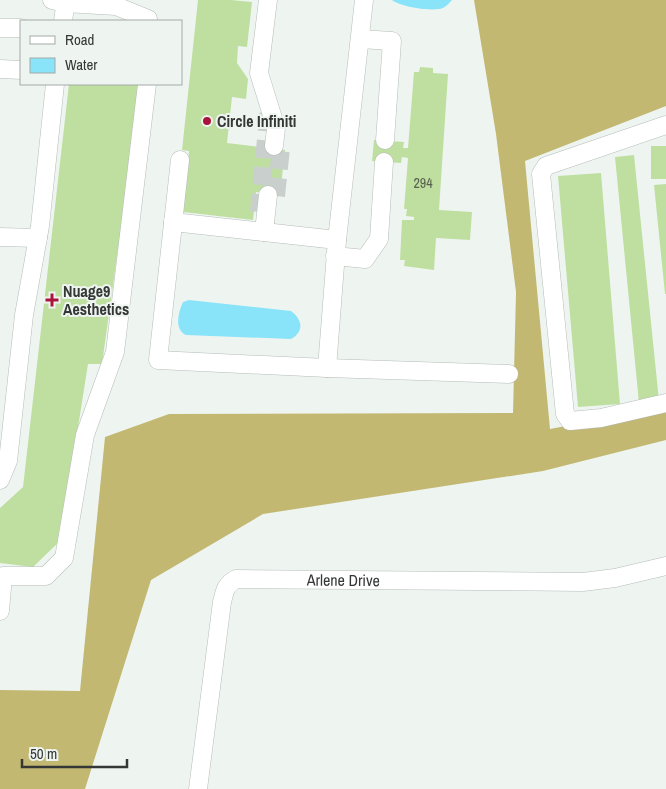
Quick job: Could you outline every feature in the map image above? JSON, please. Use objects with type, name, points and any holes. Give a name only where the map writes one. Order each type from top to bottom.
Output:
[{"type":"street","points":[[268,0],[259,73],[276,128],[277,147]]},
{"type":"street","points":[[327,368],[336,248],[364,0]]},
{"type":"street","points":[[63,20],[61,1],[116,6],[148,20]]},
{"type":"street","points":[[0,28],[20,28]]},
{"type":"street","points":[[360,39],[392,42],[385,140]]},
{"type":"street","points":[[0,70],[20,70]]},
{"type":"street","points":[[0,480],[8,462],[23,323],[38,238],[55,85]]},
{"type":"street","points":[[0,611],[3,576],[46,576],[64,558],[85,435],[115,352],[147,85]]},
{"type":"street","points":[[662,126],[546,166],[541,174],[565,414],[570,421],[601,418],[666,403]]},
{"type":"street","points":[[180,160],[158,360],[509,374]]},
{"type":"street","points":[[172,222],[268,232],[336,248],[366,259],[379,239],[384,162]]},
{"type":"street","points":[[268,232],[272,196]]},
{"type":"street","points":[[0,237],[38,238]]},
{"type":"street","name":"Arlene Drive","points":[[198,789],[222,602],[226,587],[236,579],[583,582],[615,578],[666,566]]},
{"type":"shaded area","points":[[474,0],[666,0],[666,106],[525,161],[550,429],[666,407],[666,440],[543,471],[263,514],[151,580],[85,789],[0,789],[0,690],[80,691],[105,437],[169,414],[513,413],[516,292],[496,134]]},
{"type":"water","points":[[392,0],[452,0],[443,8],[424,9],[409,7]]},
{"type":"water","points":[[189,300],[291,311],[300,321],[300,329],[291,339],[186,335],[180,329],[178,320],[183,302]]},
{"type":"building","name":"Circle Infiniti","points":[[198,0],[252,2],[247,47],[238,46],[237,63],[248,79],[246,99],[232,97],[227,143],[285,150],[280,195],[256,192],[253,220],[183,212],[189,151],[182,150]]},
{"type":"building","points":[[420,67],[433,68],[433,73],[448,74],[439,210],[472,212],[470,240],[436,238],[434,270],[404,266],[405,260],[400,260],[402,220],[414,220],[414,217],[406,216],[407,209],[404,209],[408,158],[402,157],[401,163],[372,161],[374,140],[404,142],[403,148],[408,148],[414,72],[419,72]]},
{"type":"building","points":[[69,85],[141,85],[102,364],[88,364],[60,541],[33,567],[0,563],[0,508],[23,487]]},
{"type":"building","points":[[651,146],[666,146],[666,179],[651,179]]},
{"type":"building","points":[[634,155],[659,401],[639,403],[615,157]]},
{"type":"building","points":[[601,173],[620,404],[578,407],[558,176]]},
{"type":"building","points":[[666,184],[666,294],[665,294],[654,185]]},
{"type":"tunnel","points":[[259,212],[269,108]]},
{"type":"tunnel","points":[[276,196],[281,148]]},
{"type":"place","name":"Circle Infiniti","points":[[207,121]]},
{"type":"place","name":"Nuage9 Aesthetics","points":[[52,300]]}]
